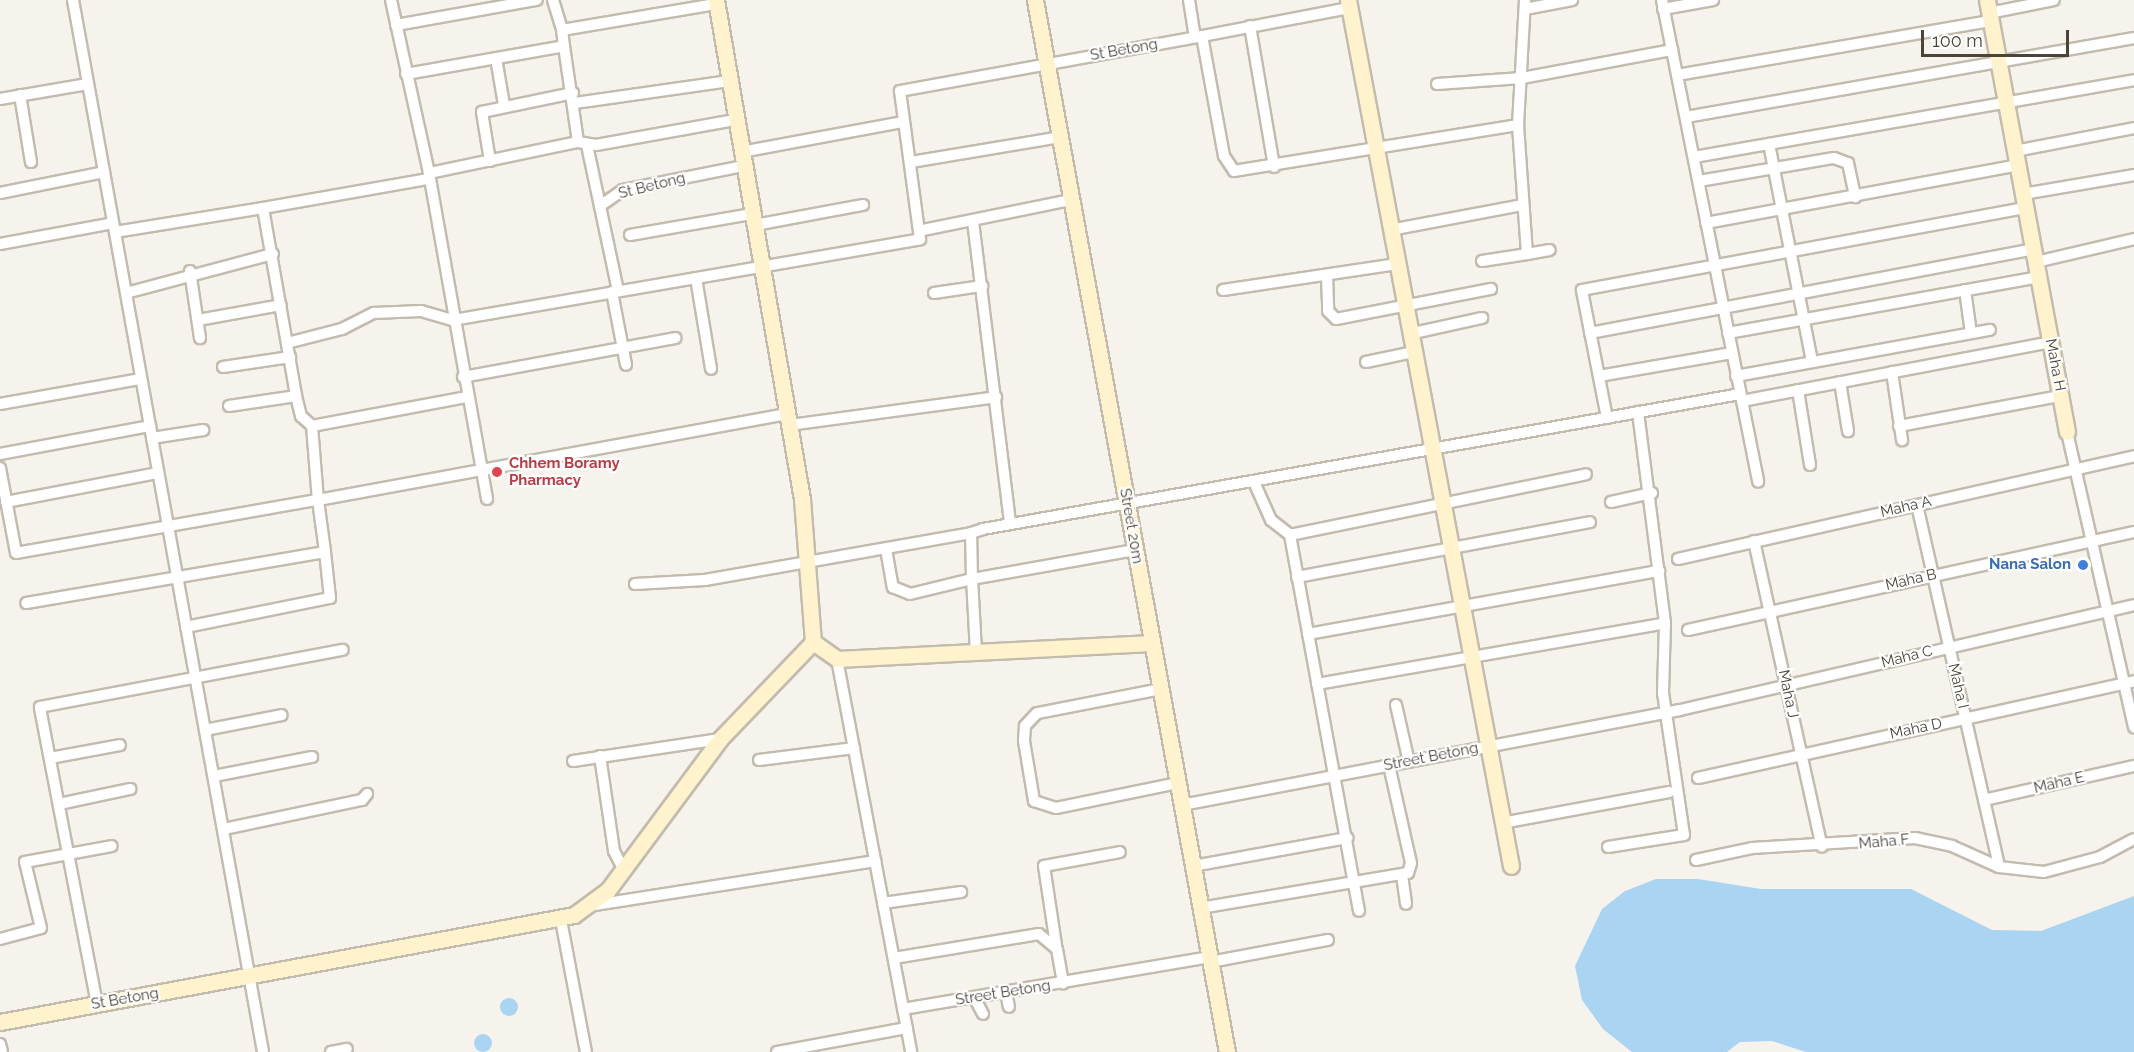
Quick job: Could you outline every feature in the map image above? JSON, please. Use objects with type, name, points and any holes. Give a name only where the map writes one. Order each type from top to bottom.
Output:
[{"type":"street","points":[[73,0],[263,1052]]},
{"type":"street","points":[[391,0],[428,176],[487,499]]},
{"type":"street","points":[[396,25],[537,0]]},
{"type":"street","points":[[553,0],[562,30],[583,143],[600,206],[626,365]]},
{"type":"street","name":"Street 20m","points":[[1035,0],[1227,1052]]},
{"type":"street","points":[[1189,0],[1199,36],[1224,156],[1234,171],[1375,152],[1518,125]]},
{"type":"street","points":[[1527,254],[1518,125],[1525,5],[1572,0]]},
{"type":"street","points":[[1713,0],[1662,5],[1758,482]]},
{"type":"street","points":[[1677,75],[1989,11],[2054,0]]},
{"type":"street","points":[[562,30],[716,2],[789,420],[808,561],[813,642],[837,659],[1152,644]]},
{"type":"street","points":[[1348,4],[1469,656],[1511,866]]},
{"type":"street","name":"St Betong","points":[[600,206],[623,190],[742,159],[903,122],[898,95],[904,89],[1199,36],[1348,4]]},
{"type":"street","name":"Maha H","points":[[1989,11],[2074,469],[2107,611],[2129,682],[2134,728]]},
{"type":"street","points":[[1250,26],[1274,167]]},
{"type":"street","points":[[1686,117],[2134,38]]},
{"type":"street","points":[[406,74],[564,46]]},
{"type":"street","points":[[1437,84],[1522,78],[1672,50]]},
{"type":"street","points":[[496,58],[504,105]]},
{"type":"street","points":[[1694,157],[2134,80]]},
{"type":"street","points":[[489,161],[482,112],[504,105],[729,81]]},
{"type":"street","points":[[0,99],[88,84]]},
{"type":"street","points":[[20,95],[31,162]]},
{"type":"street","points":[[0,244],[263,208],[583,143],[735,120]]},
{"type":"street","points":[[287,343],[342,329],[374,313],[421,311],[453,320],[920,239],[923,230],[903,122]]},
{"type":"street","points":[[1706,223],[1856,197],[2134,128]]},
{"type":"street","points":[[911,162],[1060,136]]},
{"type":"street","points":[[1769,144],[1801,293],[1812,362]]},
{"type":"street","points":[[1698,181],[1774,166],[1845,160],[1856,197]]},
{"type":"street","points":[[0,193],[104,172]]},
{"type":"street","points":[[1607,418],[1581,290],[1792,253],[2134,175]]},
{"type":"street","points":[[923,230],[1071,200]]},
{"type":"street","points":[[630,235],[863,205]]},
{"type":"street","points":[[1390,231],[1522,205]]},
{"type":"street","points":[[186,627],[327,600],[332,596],[318,500],[312,426],[301,416],[296,396],[273,254],[263,208]]},
{"type":"street","points":[[973,221],[1010,523]]},
{"type":"street","points":[[1590,333],[1801,293],[2036,263],[2134,239]]},
{"type":"street","points":[[1482,261],[1550,250]]},
{"type":"street","points":[[126,292],[190,271],[273,254]]},
{"type":"street","points":[[1728,333],[1965,290],[2036,263]]},
{"type":"street","points":[[1223,290],[1397,264]]},
{"type":"street","points":[[190,271],[201,338]]},
{"type":"street","points":[[1327,275],[1331,317],[1491,289]]},
{"type":"street","points":[[696,278],[711,369]]},
{"type":"street","points":[[934,293],[982,286]]},
{"type":"street","points":[[1965,290],[1971,333]]},
{"type":"street","points":[[198,320],[281,305]]},
{"type":"street","points":[[1410,333],[1482,318]]},
{"type":"street","points":[[1736,376],[1990,330]]},
{"type":"street","points":[[463,377],[675,338]]},
{"type":"street","points":[[635,584],[705,580],[886,549],[1010,523],[1127,505],[1638,412],[1798,390],[2050,342]]},
{"type":"street","points":[[1366,362],[1413,352]]},
{"type":"street","points":[[1599,376],[1732,353]]},
{"type":"street","points":[[223,367],[290,357]]},
{"type":"street","points":[[1892,372],[1902,440]]},
{"type":"street","points":[[0,404],[141,379]]},
{"type":"street","points":[[1840,382],[1848,431]]},
{"type":"street","points":[[1798,390],[1810,465]]},
{"type":"street","points":[[229,406],[296,396]]},
{"type":"street","points":[[1899,426],[2060,396]]},
{"type":"street","points":[[312,426],[467,397]]},
{"type":"street","points":[[0,468],[16,553],[168,529],[482,469],[789,420],[996,397]]},
{"type":"street","points":[[1608,847],[1684,835],[1660,662],[1665,623],[1652,493],[1638,412]]},
{"type":"street","points":[[0,454],[150,426]]},
{"type":"street","points":[[152,438],[203,430]]},
{"type":"street","name":"Maha A","points":[[1678,558],[2134,456]]},
{"type":"street","points":[[6,502],[158,473]]},
{"type":"street","points":[[1290,535],[1441,502],[1586,474]]},
{"type":"street","points":[[1254,482],[1271,520],[1290,535],[1359,911]]},
{"type":"street","points":[[1611,502],[1652,493]]},
{"type":"street","name":"Maha I","points":[[1917,504],[1999,867]]},
{"type":"street","points":[[1297,577],[1590,522]]},
{"type":"street","name":"Maha B","points":[[1688,630],[2134,532]]},
{"type":"street","points":[[971,533],[976,652]]},
{"type":"street","name":"Maha J","points":[[1755,541],[1822,847]]},
{"type":"street","points":[[886,549],[893,587],[902,593],[1135,550]]},
{"type":"street","points":[[26,603],[325,552]]},
{"type":"street","points":[[1308,634],[1659,571]]},
{"type":"street","name":"Maha C","points":[[1680,710],[2134,605]]},
{"type":"street","points":[[1317,684],[1665,623]]},
{"type":"street","name":"St Betong","points":[[0,1022],[561,920],[588,906],[623,869],[720,739],[813,642]]},
{"type":"street","points":[[97,1004],[40,707],[343,650]]},
{"type":"street","points":[[837,659],[911,1052]]},
{"type":"street","name":"Maha D","points":[[1698,778],[2129,682]]},
{"type":"street","points":[[1161,689],[1036,713],[1025,726],[1024,741],[1034,801],[1056,808],[1178,783]]},
{"type":"street","points":[[1396,705],[1409,762]]},
{"type":"street","name":"Street Betong","points":[[1182,805],[1680,710]]},
{"type":"street","points":[[205,730],[282,715]]},
{"type":"street","points":[[573,761],[720,739]]},
{"type":"street","points":[[50,758],[120,746]]},
{"type":"street","points":[[759,760],[854,748]]},
{"type":"street","points":[[214,776],[312,756]]},
{"type":"street","points":[[600,756],[614,851],[623,869]]},
{"type":"street","points":[[1200,908],[1402,874],[1412,863],[1389,765]]},
{"type":"street","name":"Maha E","points":[[1984,800],[2134,766]]},
{"type":"street","points":[[59,804],[130,789]]},
{"type":"street","points":[[1502,822],[1670,792]]},
{"type":"street","points":[[224,829],[362,800],[367,794]]},
{"type":"street","points":[[1193,866],[1347,838]]},
{"type":"street","name":"Maha F","points":[[1696,860],[1752,848],[1822,847],[1915,838],[1952,846],[1999,867],[2044,872],[2100,857],[2134,839]]},
{"type":"street","points":[[0,939],[41,928],[25,862],[112,846]]},
{"type":"street","points":[[1064,983],[1044,866],[1120,852]]},
{"type":"street","points":[[588,906],[875,861]]},
{"type":"street","points":[[1402,874],[1406,904]]},
{"type":"street","points":[[883,903],[961,892]]},
{"type":"street","points":[[561,920],[586,1052]]},
{"type":"street","points":[[894,958],[1020,934],[1050,938],[1057,949]]},
{"type":"street","name":"Street Betong","points":[[903,1009],[1328,940]]},
{"type":"street","points":[[1006,992],[1010,1007]]},
{"type":"street","points":[[974,997],[983,1014]]},
{"type":"street","points":[[777,1052],[907,1028]]},
{"type":"street","points":[[0,1044],[2,1052]]},
{"type":"street","points":[[331,1052],[347,1049]]},
{"type":"water","points":[[1656,879],[1698,879],[1761,889],[1911,889],[1992,930],[2041,931],[2134,896],[2134,1052],[1806,1052],[1772,1041],[1740,1042],[1727,1052],[1632,1052],[1603,1029],[1582,1000],[1575,966],[1602,909],[1625,891]]},
{"type":"water","points":[[509,998],[515,1001],[518,1007],[515,1013],[509,1016],[503,1013],[500,1007],[503,1001]]},
{"type":"water","points":[[483,1034],[489,1037],[492,1043],[489,1049],[483,1052],[477,1049],[474,1043],[477,1037]]},
{"type":"place","name":"Chhem Boramy Pharmacy","points":[[497,472]]},
{"type":"place","name":"Nana Salon","points":[[2083,565]]}]
